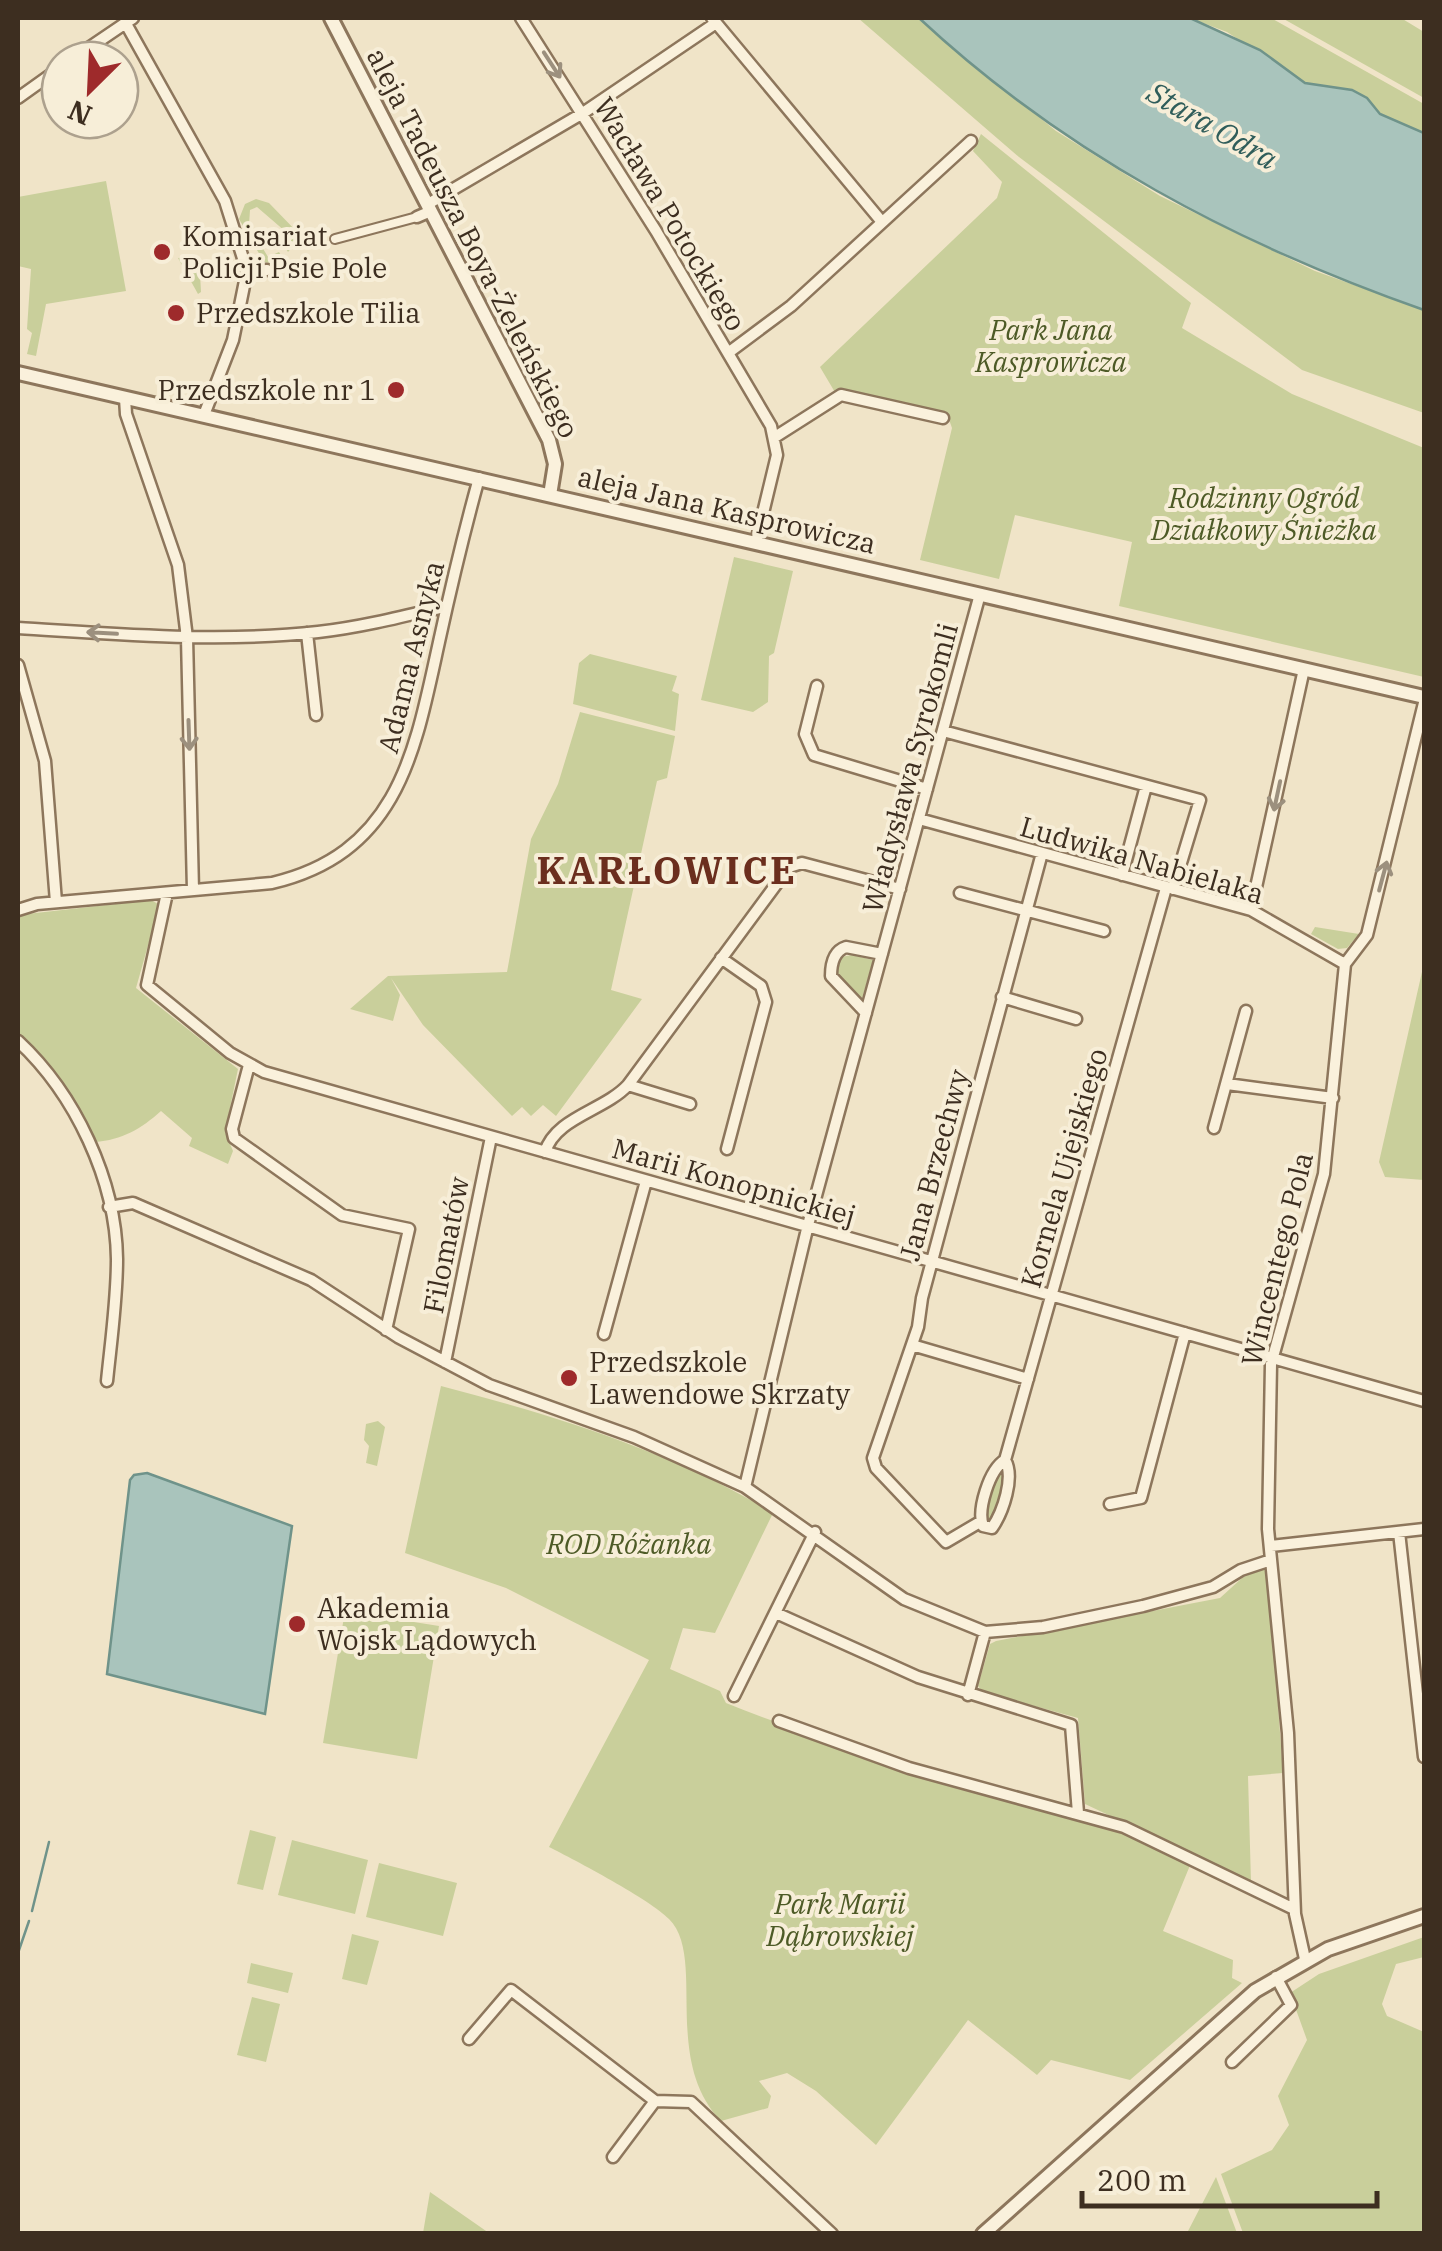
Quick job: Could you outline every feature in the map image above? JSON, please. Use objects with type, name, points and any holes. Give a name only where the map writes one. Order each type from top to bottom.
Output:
[{"type":"street","name":"aleja Tadeusza Boya-Żeleńskiego","points":[[331,18],[549,440],[555,464],[550,494]]},
{"type":"street","name":"Wacława Potockiego","points":[[521,18],[582,112],[775,437]]},
{"type":"street","points":[[100,40],[129,20],[230,210],[246,271],[233,340],[204,415]]},
{"type":"street","points":[[335,239],[417,217],[582,112],[714,20],[882,222]]},
{"type":"street","points":[[18,98],[40,82]]},
{"type":"street","points":[[728,353],[792,306],[971,141]]},
{"type":"street","points":[[246,271],[267,270]]},
{"type":"street","name":"aleja Jana Kasprowicza","points":[[18,373],[1304,669],[1424,700]]},
{"type":"street","points":[[756,542],[776,455],[775,437],[841,395],[944,418]]},
{"type":"street","points":[[125,398],[125,411],[178,565],[187,638],[193,890]]},
{"type":"street","name":"Adama Asnyka","points":[[18,910],[56,902],[299,877],[353,842],[381,814],[414,755],[479,478]]},
{"type":"street","name":"Władysława Syrokomli","points":[[745,1486],[808,1226],[980,594]]},
{"type":"street","points":[[18,628],[187,638],[306,633],[447,606]]},
{"type":"street","points":[[306,633],[316,715]]},
{"type":"street","points":[[18,666],[45,761],[56,902]]},
{"type":"street","points":[[1251,910],[1304,669]]},
{"type":"street","points":[[817,686],[805,734],[814,755],[926,789]]},
{"type":"street","name":"Wincentego Pola","points":[[1305,1959],[1294,1908],[1288,1733],[1271,1546],[1267,1448],[1273,1358],[1324,1174],[1345,964],[1368,935],[1424,700]]},
{"type":"street","points":[[943,731],[1146,786],[1122,875]]},
{"type":"street","name":"Kornela Ujejskiego","points":[[1005,1460],[994,1468],[980,1522],[992,1528],[1010,1475],[1005,1460],[1052,1295],[1170,889],[1200,800],[1146,786]]},
{"type":"street","name":"Ludwika Nabielaka","points":[[919,819],[1251,910],[1345,964]]},
{"type":"street","name":"Jana Brzechwy","points":[[980,1522],[946,1542],[874,1463],[912,1344],[1042,853]]},
{"type":"street","points":[[546,1152],[556,1130],[604,1106],[628,1085],[789,867],[802,862],[900,889]]},
{"type":"street","name":"Marii Konopnickiej","points":[[167,893],[148,986],[249,1066],[1424,1402]]},
{"type":"street","points":[[960,893],[1104,931]]},
{"type":"street","name":"Władysława Syrokomli","points":[[866,1012],[831,976],[831,968],[836,953],[846,947],[882,954]]},
{"type":"street","points":[[722,958],[761,986],[766,1002],[726,1149]]},
{"type":"street","points":[[1002,997],[1076,1019]]},
{"type":"street","points":[[1214,1128],[1246,1011]]},
{"type":"street","points":[[18,1041],[53,1081],[76,1118],[96,1158],[109,1207],[117,1258],[107,1381]]},
{"type":"street","points":[[249,1066],[232,1129],[234,1138],[342,1215],[410,1229],[386,1330]]},
{"type":"street","points":[[1227,1084],[1333,1098]]},
{"type":"street","points":[[628,1085],[690,1104]]},
{"type":"street","name":"Filomatów","points":[[445,1362],[491,1137]]},
{"type":"street","points":[[604,1334],[646,1180]]},
{"type":"street","points":[[109,1207],[133,1203],[310,1280],[386,1330],[490,1385],[634,1437],[745,1486],[904,1599],[985,1632],[1044,1627],[1143,1606],[1213,1587],[1241,1570],[1272,1560]]},
{"type":"street","points":[[1110,1504],[1141,1498],[1185,1333]]},
{"type":"street","points":[[912,1344],[1028,1379]]},
{"type":"street","points":[[1271,1546],[1424,1529]]},
{"type":"street","points":[[734,1696],[814,1532]]},
{"type":"street","points":[[1399,1532],[1424,1757]]},
{"type":"street","points":[[776,1613],[968,1695],[1071,1726],[1078,1813]]},
{"type":"street","points":[[968,1695],[985,1632]]},
{"type":"street","points":[[779,1721],[909,1768],[1141,1834],[1294,1908]]},
{"type":"street","points":[[984,2234],[1227,2014],[1276,1977],[1305,1959],[1424,1916]]},
{"type":"street","points":[[1232,2062],[1291,2006],[1276,1977]]},
{"type":"street","points":[[469,2040],[512,1990],[655,2101],[691,2102],[832,2234]]},
{"type":"street","points":[[613,2156],[655,2101]]},
{"type":"green space","points":[[858,18],[919,18],[1056,131],[1160,196],[1315,271],[1424,310],[1424,413],[1302,370],[1019,157]]},
{"type":"green space","points":[[1190,18],[1271,18],[1424,104],[1424,133],[1380,114],[1352,90],[1305,83],[1227,32]]},
{"type":"green space","points":[[1282,18],[1401,18],[1424,32],[1424,98]]},
{"type":"green space","points":[[981,134],[1191,303],[1182,328],[1292,394],[1424,448],[1424,677],[1119,606],[1132,542],[1015,515],[999,579],[920,560],[952,428],[947,414],[836,394],[820,367],[997,198],[1002,182],[973,151]]},
{"type":"green space","points":[[106,181],[126,291],[46,304],[36,356],[27,354],[32,333],[27,329],[31,269],[18,266],[18,197]]},
{"type":"green space","points":[[256,199],[269,203],[301,236],[288,252],[285,247],[293,238],[257,207],[250,210],[249,225],[268,257],[279,252],[282,257],[270,263],[264,262],[239,219],[245,204]]},
{"type":"green space","points":[[199,256],[201,292],[198,294],[178,258]]},
{"type":"green space","points":[[734,557],[793,571],[774,653],[769,656],[768,702],[753,712],[701,700]]},
{"type":"green space","points":[[590,654],[677,676],[672,691],[679,694],[675,731],[573,704],[579,663]]},
{"type":"green space","points":[[580,712],[675,736],[667,778],[657,781],[611,990],[642,999],[556,1116],[543,1105],[531,1116],[522,1107],[512,1116],[423,1025],[391,978],[400,995],[393,1021],[350,1009],[388,976],[507,972],[531,839],[558,784]]},
{"type":"green space","points":[[151,900],[158,904],[158,910],[136,988],[238,1069],[225,1132],[233,1151],[228,1164],[189,1146],[192,1138],[161,1111],[131,1133],[95,1142],[52,1070],[18,1035],[18,915]]},
{"type":"green space","points":[[1315,927],[1359,934],[1347,948],[1338,949],[1311,934]]},
{"type":"green space","points":[[852,955],[873,960],[861,1002],[836,975],[841,957]]},
{"type":"green space","points":[[1424,963],[1424,1180],[1385,1177],[1379,1162]]},
{"type":"green space","name":"Park Marii Dąbrowskiej","points":[[441,1386],[527,1410],[653,1453],[773,1513],[715,1633],[683,1628],[670,1669],[720,1691],[726,1703],[784,1725],[1077,1817],[1191,1863],[1163,1931],[1233,1960],[1232,1978],[1242,1983],[1130,2080],[1051,2060],[1037,2075],[968,2020],[876,2145],[816,2091],[787,2073],[759,2081],[771,2096],[768,2108],[721,2121],[703,2096],[693,2069],[680,1936],[660,1911],[549,1847],[649,1660],[506,1588],[405,1553]]},
{"type":"green space","points":[[378,1421],[385,1427],[377,1466],[366,1463],[369,1446],[364,1440],[366,1424]]},
{"type":"green space","points":[[1005,1467],[1008,1474],[994,1522],[987,1523],[983,1517],[997,1469]]},
{"type":"green space","points":[[1260,1569],[1268,1571],[1283,1773],[1248,1776],[1251,1882],[1085,1804],[1078,1718],[983,1692],[978,1686],[990,1644],[996,1641],[1220,1598],[1242,1578]]},
{"type":"green space","points":[[345,1611],[439,1626],[417,1759],[323,1743]]},
{"type":"green space","points":[[250,1830],[276,1837],[263,1890],[237,1884]]},
{"type":"green space","points":[[292,1840],[368,1860],[355,1914],[278,1895]]},
{"type":"green space","points":[[379,1863],[457,1883],[443,1936],[366,1917]]},
{"type":"green space","points":[[352,1934],[379,1941],[367,1985],[342,1979]]},
{"type":"green space","points":[[1424,1937],[1424,1957],[1396,1964],[1382,2004],[1387,2016],[1424,2032],[1424,2233],[1243,2233],[1221,2174],[1272,2150],[1289,2125],[1278,2096],[1307,2040],[1290,1993],[1319,1974]]},
{"type":"green space","points":[[251,1963],[293,1973],[288,1993],[247,1983]]},
{"type":"green space","points":[[252,1997],[280,2004],[266,2062],[237,2055]]},
{"type":"green space","points":[[1216,2177],[1237,2233],[1187,2233]]},
{"type":"green space","points":[[430,2192],[489,2233],[423,2233]]},
{"type":"water","name":"Stara Odra","points":[[919,18],[1190,18],[1260,50],[1305,83],[1352,90],[1367,98],[1380,114],[1424,133],[1424,310],[1286,256],[1156,190],[1033,112]]},
{"type":"water","points":[[147,1473],[292,1526],[265,1714],[107,1674],[130,1480],[134,1475]]},
{"type":"waterway","points":[[32,1911],[49,1842]]},
{"type":"waterway","points":[[18,1953],[29,1921]]},
{"type":"place","name":"Komisariat Policji Psie Pole","points":[[162,252]]},
{"type":"place","name":"Przedszkole Tilia","points":[[176,313]]},
{"type":"place","name":"Przedszkole nr 1","points":[[396,390]]},
{"type":"place","name":"Przedszkole Lawendowe Skrzaty","points":[[569,1378]]},
{"type":"place","name":"Akademia Wojsk Lądowych","points":[[297,1624]]},
{"type":"district","name":"KARŁOWICE","points":[[667,871]]},
{"type":"park label","name":"Park Jana Kasprowicza","points":[[1051,346]]},
{"type":"park label","name":"Rodzinny Ogród Działkowy Śnieżka","points":[[1264,514]]},
{"type":"park label","name":"ROD Różanka","points":[[629,1544]]}]
